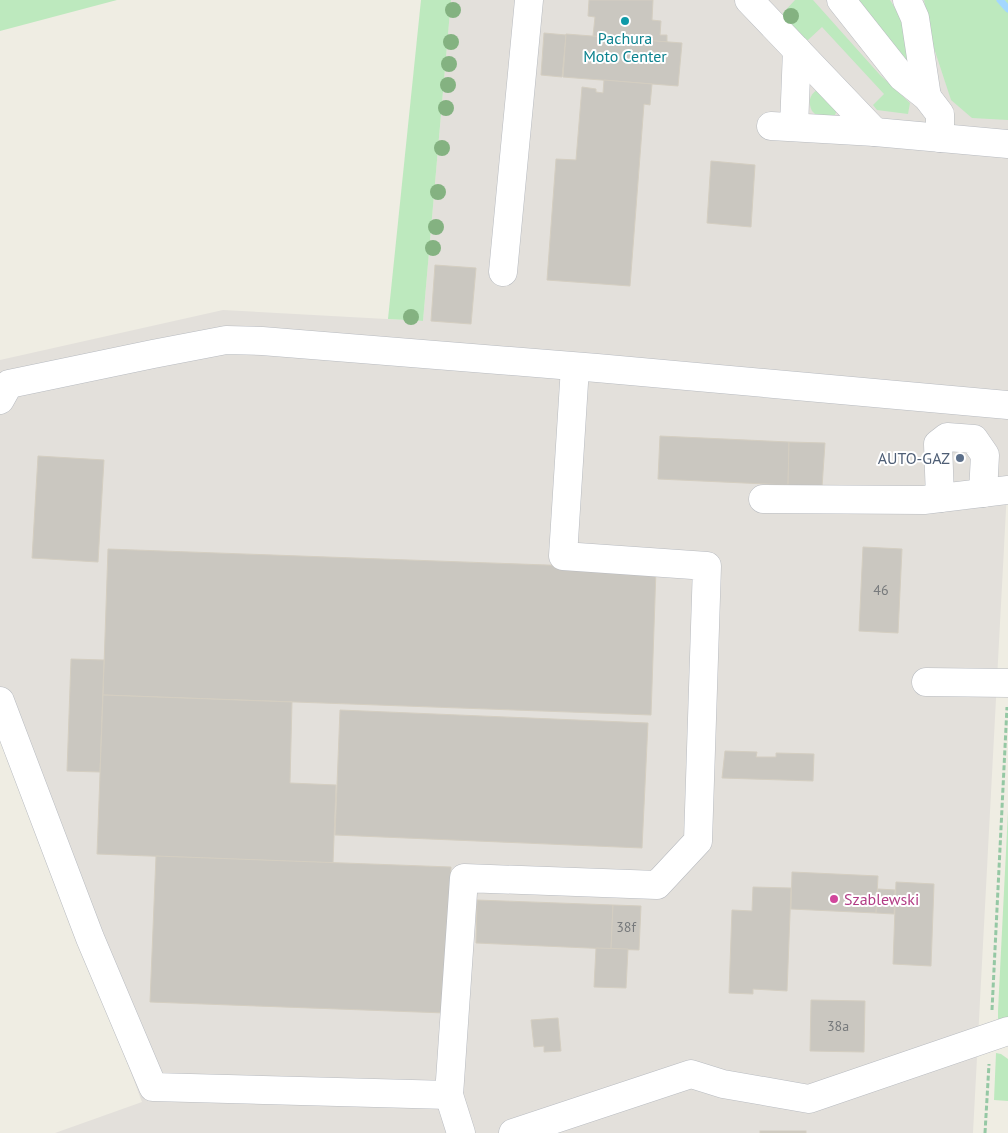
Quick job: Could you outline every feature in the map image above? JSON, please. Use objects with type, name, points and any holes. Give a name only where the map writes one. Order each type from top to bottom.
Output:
[{"type":"lane","points":[[504,272],[529,0]]},
{"type":"lane","points":[[749,0],[875,132]]},
{"type":"lane","points":[[840,0],[902,77],[927,97],[940,114],[940,138]]},
{"type":"lane","points":[[907,0],[915,18],[927,97]]},
{"type":"lane","points":[[797,50],[783,127],[875,132],[1008,144]]},
{"type":"lane","points":[[0,400],[9,384],[226,340],[262,341],[575,367],[1008,405]]},
{"type":"lane","points":[[461,1133],[449,1096],[464,878],[656,885],[698,841],[707,566],[563,556],[575,367]]},
{"type":"lane","points":[[763,499],[924,500],[996,492],[984,455],[974,439],[947,437],[938,444],[940,498]]},
{"type":"lane","points":[[926,682],[1008,683]]},
{"type":"lane","points":[[0,701],[90,938],[153,1086],[449,1096]]},
{"type":"lane","points":[[513,1133],[692,1074],[723,1084],[809,1099],[999,1033]]},
{"type":"path","points":[[985,1133],[999,1033],[1008,704]]},
{"type":"shaded area","points":[[451,0],[950,0],[1008,58],[1008,472],[973,1133],[55,1133],[142,1102],[0,723],[0,360],[223,310],[423,321]]},
{"type":"green space","points":[[0,0],[117,0],[0,31]]},
{"type":"green space","points":[[421,0],[451,0],[423,321],[388,319]]},
{"type":"green space","points":[[795,0],[813,0],[880,75],[910,103],[908,114],[877,110],[873,105],[884,94],[822,27],[808,40],[804,40],[782,16]]},
{"type":"green space","points":[[856,0],[890,0],[907,36],[916,75]]},
{"type":"green space","points":[[924,0],[1008,0],[1008,120],[972,118],[951,100],[932,42]]},
{"type":"green space","points":[[817,90],[837,110],[835,115],[816,115],[812,111],[810,99]]},
{"type":"green space","points":[[1008,811],[1008,1024],[998,1030],[998,1011]]},
{"type":"green space","points":[[996,1053],[1008,1059],[1008,1101],[994,1100]]},
{"type":"building","name":"Pachura Moto Center","points":[[589,0],[653,0],[652,20],[661,21],[660,35],[667,35],[667,42],[593,36],[595,17],[588,16]]},
{"type":"building","points":[[544,33],[566,35],[562,77],[541,75]]},
{"type":"building","points":[[566,34],[682,43],[678,86],[563,77]]},
{"type":"building","points":[[604,80],[652,84],[650,105],[644,104],[630,286],[547,280],[556,159],[576,160],[582,87],[596,89],[596,92],[603,93]]},
{"type":"building","points":[[711,161],[755,165],[751,227],[707,223]]},
{"type":"building","points":[[435,265],[476,268],[471,324],[431,321]]},
{"type":"building","points":[[660,436],[789,442],[788,485],[658,479]]},
{"type":"building","points":[[789,442],[825,443],[822,487],[788,485]]},
{"type":"building","points":[[38,456],[104,460],[98,562],[32,558]]},
{"type":"building","points":[[863,547],[902,549],[898,633],[859,631]]},
{"type":"building","points":[[108,549],[656,569],[651,715],[103,695]]},
{"type":"building","points":[[71,659],[104,660],[100,772],[67,771]]},
{"type":"building","points":[[103,695],[292,702],[290,783],[336,785],[333,863],[97,854]]},
{"type":"building","points":[[340,710],[648,723],[642,848],[335,835]]},
{"type":"building","points":[[725,751],[757,752],[756,757],[776,757],[776,753],[814,754],[813,781],[722,778]]},
{"type":"building","points":[[156,856],[451,867],[445,1013],[150,1002]]},
{"type":"building","name":"Szablewski","points":[[792,872],[878,876],[876,913],[791,909]]},
{"type":"building","points":[[896,882],[934,884],[931,966],[893,964]]},
{"type":"building","points":[[753,887],[791,888],[787,991],[753,989],[753,994],[729,993],[732,910],[752,911]]},
{"type":"building","points":[[878,889],[895,890],[894,914],[876,913]]},
{"type":"building","points":[[477,900],[613,905],[611,949],[476,943]]},
{"type":"building","points":[[613,905],[641,906],[639,950],[611,949]]},
{"type":"building","points":[[596,948],[628,949],[626,988],[594,987]]},
{"type":"building","points":[[811,1000],[865,1001],[864,1052],[810,1051]]},
{"type":"building","points":[[558,1018],[561,1051],[544,1052],[544,1046],[534,1047],[531,1020]]},
{"type":"building","points":[[760,1131],[806,1131],[806,1133],[760,1133]]},
{"type":"waterway","points":[[1000,0],[1008,9]]},
{"type":"place","name":"Pachura Moto Center","points":[[625,21]]},
{"type":"place","name":"AUTO-GAZ","points":[[960,458]]},
{"type":"place","name":"Szablewski","points":[[834,899]]}]
